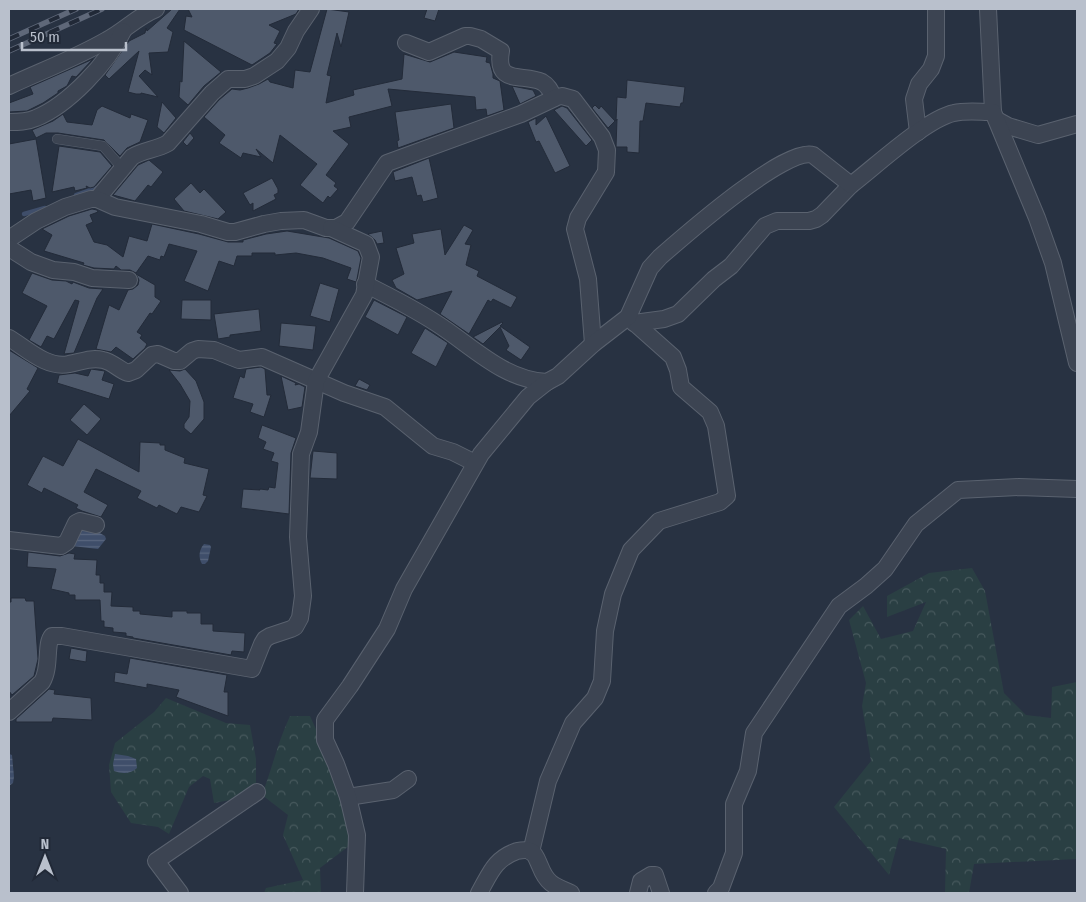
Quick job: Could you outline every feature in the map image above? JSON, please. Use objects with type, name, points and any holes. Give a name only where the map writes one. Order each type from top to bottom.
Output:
[{"type":"street","points":[[9,86],[105,42],[147,13],[156,9]]},
{"type":"street","points":[[97,199],[132,157],[138,153],[168,143],[206,100],[228,80],[245,79],[254,76],[277,61],[288,48],[296,31],[311,9]]},
{"type":"street","points":[[918,132],[914,99],[919,84],[931,69],[936,56],[936,9]]},
{"type":"street","points":[[988,9],[995,116],[1050,254],[1077,363]]},
{"type":"street","points":[[9,122],[28,121],[37,117],[52,109],[73,93],[110,55],[123,31]]},
{"type":"street","points":[[406,43],[429,52],[465,36],[476,37],[501,51],[500,64],[503,72],[514,77],[542,82],[549,88],[554,98]]},
{"type":"street","points":[[331,228],[347,222],[387,163],[522,114],[554,98],[562,96],[573,99],[602,137],[607,150],[606,172],[578,218],[575,229],[588,279],[593,344]]},
{"type":"street","points":[[356,893],[357,835],[348,797],[325,740],[325,720],[350,686],[387,629],[404,588],[463,489],[476,463],[522,404],[547,382],[558,376],[593,344],[631,320],[664,319],[678,314],[714,279],[731,266],[765,226],[777,221],[809,221],[816,219],[851,186],[918,132],[937,120],[955,113],[995,116],[1008,126],[1038,135],[1077,124]]},
{"type":"street","points":[[631,320],[650,268],[660,257],[739,192],[778,165],[796,156],[809,154],[851,186]]},
{"type":"street","points":[[9,239],[36,221],[65,207],[86,200],[97,199],[115,207],[201,224],[228,232],[240,231],[264,224],[304,220],[331,228],[366,244],[371,257],[361,301],[316,381],[309,432],[301,454],[298,537],[303,596],[300,618],[295,627],[265,639],[252,669],[62,636],[52,636],[48,644],[48,666],[42,682],[9,712]]},
{"type":"street","points":[[9,248],[24,259],[53,270],[74,272],[92,278],[129,280]]},
{"type":"street","points":[[365,284],[438,324],[490,362],[524,379],[547,382]]},
{"type":"street","points":[[531,852],[548,781],[573,723],[595,698],[602,681],[605,631],[613,594],[631,550],[659,521],[720,502],[727,496],[716,426],[710,412],[681,387],[673,357],[631,320]]},
{"type":"street","points":[[9,338],[43,359],[63,365],[97,359],[111,363],[125,372],[131,373],[152,355],[158,354],[174,361],[180,361],[194,350],[206,348],[239,360],[250,357],[262,357],[344,394],[385,407],[433,446],[453,452],[476,463]]},
{"type":"street","points":[[716,893],[721,888],[734,853],[734,804],[748,771],[754,733],[839,606],[885,569],[916,524],[958,490],[1019,487],[1077,489]]},
{"type":"street","points":[[9,540],[62,546],[68,542],[76,523],[96,525]]},
{"type":"street","points":[[348,797],[393,790],[408,779]]},
{"type":"street","points":[[180,893],[156,861],[257,792]]},
{"type":"street","points":[[479,893],[494,867],[506,855],[522,850],[531,852],[536,856],[543,875],[552,885],[570,893]]},
{"type":"street","points":[[638,893],[642,881],[651,875],[655,875],[661,893]]},
{"type":"lane","points":[[57,139],[102,146],[122,168]]},
{"type":"green space","points":[[972,568],[985,591],[1004,693],[1026,715],[1051,718],[1052,687],[1077,682],[1077,859],[974,864],[969,893],[945,893],[946,849],[899,838],[889,875],[834,807],[871,761],[862,706],[866,683],[849,620],[863,606],[881,639],[913,631],[926,602],[887,617],[887,596],[929,573]]},
{"type":"green space","points":[[166,698],[226,723],[250,725],[256,759],[256,783],[236,799],[214,803],[210,779],[203,776],[189,787],[169,834],[158,827],[131,823],[111,792],[109,765],[115,743],[154,712]]},
{"type":"green space","points":[[290,716],[310,716],[335,771],[353,843],[320,868],[321,893],[264,893],[266,888],[303,880],[283,835],[288,815],[262,795]]},
{"type":"water","points":[[79,528],[98,532],[105,536],[106,539],[98,549],[72,546]]},
{"type":"water","points":[[204,544],[211,547],[208,561],[202,564],[200,554]]},
{"type":"water","points":[[9,754],[12,755],[14,777],[13,783],[9,786]]},
{"type":"water","points":[[115,754],[136,759],[137,768],[126,773],[114,771]]},
{"type":"building","points":[[172,9],[180,9],[167,28],[173,32],[168,52],[149,53],[152,75],[145,70],[139,76],[158,97],[128,92],[139,51],[109,79],[105,75],[129,41],[145,33],[146,28],[147,31]]},
{"type":"building","points":[[188,9],[299,9],[296,14],[269,25],[280,31],[274,43],[277,44],[270,53],[252,65],[184,30],[186,16],[192,17]]},
{"type":"building","points":[[327,9],[349,12],[341,47],[337,33],[327,75],[331,76],[326,103],[354,95],[353,90],[402,79],[404,54],[430,62],[454,52],[487,57],[486,62],[490,63],[493,78],[500,81],[504,110],[487,116],[486,109],[476,110],[475,97],[388,89],[392,106],[349,117],[351,127],[333,131],[349,144],[326,175],[336,183],[334,186],[338,189],[330,198],[328,196],[323,203],[300,185],[317,164],[280,135],[273,163],[256,149],[261,157],[243,153],[241,158],[219,143],[225,135],[204,117],[232,89],[248,88],[268,79],[270,82],[293,88],[295,70],[310,72]]},
{"type":"building","points":[[427,9],[439,9],[435,21],[424,18]]},
{"type":"building","points":[[184,41],[221,72],[204,86],[188,105],[179,97],[180,81],[182,82]]},
{"type":"building","points":[[93,59],[76,77],[72,76],[67,86],[43,103],[27,111],[9,112],[9,103],[33,94],[30,87]]},
{"type":"building","points":[[627,80],[685,87],[683,103],[681,103],[680,107],[646,103],[643,121],[640,121],[639,153],[627,152],[627,147],[616,147],[617,97],[626,98]]},
{"type":"building","points":[[512,86],[533,90],[536,96],[520,104]]},
{"type":"building","points":[[162,102],[176,118],[164,133],[157,127]]},
{"type":"building","points":[[451,104],[454,128],[398,148],[397,141],[399,140],[395,112]]},
{"type":"building","points":[[595,105],[599,109],[601,106],[615,121],[608,128],[592,108]]},
{"type":"building","points":[[102,106],[130,118],[131,114],[148,120],[140,142],[127,148],[120,156],[104,140],[58,133],[46,133],[36,138],[32,130],[53,121],[63,114],[67,122],[92,125],[97,110]]},
{"type":"building","points":[[562,106],[567,108],[592,140],[586,146],[554,110]]},
{"type":"building","points":[[546,116],[570,166],[555,173],[539,141],[536,142],[528,122],[536,118],[536,125]]},
{"type":"building","points":[[190,133],[194,138],[187,146],[183,142]]},
{"type":"building","points":[[36,139],[46,198],[33,201],[31,190],[9,194],[9,144]]},
{"type":"building","points":[[59,146],[100,152],[112,166],[94,187],[86,186],[87,188],[75,191],[74,187],[52,192]]},
{"type":"building","points":[[429,158],[438,198],[423,202],[421,195],[417,196],[412,177],[395,181],[393,172]]},
{"type":"building","points":[[149,160],[163,172],[151,187],[148,185],[135,201],[113,195],[138,165]]},
{"type":"building","points":[[272,178],[278,189],[278,193],[274,195],[276,199],[253,211],[253,203],[250,205],[243,193]]},
{"type":"building","points":[[191,183],[200,193],[204,189],[226,212],[218,219],[184,211],[174,199]]},
{"type":"building","points":[[92,209],[98,212],[90,215],[93,222],[86,225],[94,242],[107,245],[123,257],[129,236],[147,241],[152,224],[228,242],[243,242],[243,240],[266,234],[287,231],[329,238],[358,251],[361,258],[357,279],[356,282],[347,279],[351,268],[323,258],[296,253],[275,255],[275,253],[252,253],[252,256],[237,256],[234,266],[219,261],[208,291],[184,281],[197,251],[169,244],[164,257],[161,256],[160,260],[148,256],[136,273],[130,270],[121,270],[116,266],[114,269],[94,268],[83,265],[84,263],[44,251],[52,235],[42,229],[69,216]]},
{"type":"building","points":[[464,225],[473,230],[465,244],[471,245],[466,265],[479,271],[477,276],[517,297],[511,308],[493,299],[491,302],[488,300],[469,334],[440,314],[452,291],[417,300],[396,288],[392,280],[404,274],[396,248],[414,243],[412,234],[441,229],[445,255]]},
{"type":"building","points":[[382,231],[384,243],[377,244],[368,234]]},
{"type":"building","points":[[32,273],[52,280],[66,281],[72,284],[73,282],[89,288],[103,289],[97,298],[74,353],[64,354],[79,301],[75,300],[54,339],[47,336],[41,347],[29,340],[47,306],[22,293]]},
{"type":"building","points":[[136,274],[155,285],[155,297],[161,301],[137,332],[142,335],[140,338],[147,344],[133,359],[116,347],[111,352],[96,349],[109,305],[119,310],[128,290],[138,285],[139,280]]},
{"type":"building","points":[[320,283],[339,289],[330,322],[310,316]]},
{"type":"building","points":[[182,300],[211,300],[211,320],[181,319]]},
{"type":"building","points":[[374,300],[407,317],[398,335],[365,317]]},
{"type":"building","points":[[259,309],[261,331],[230,335],[230,337],[218,339],[214,314]]},
{"type":"building","points":[[502,322],[500,326],[530,347],[521,360],[506,350],[509,346],[500,327],[483,344],[473,337]]},
{"type":"building","points":[[281,323],[316,326],[313,350],[279,346]]},
{"type":"building","points":[[425,328],[448,343],[436,367],[411,353]]},
{"type":"building","points":[[9,350],[38,368],[27,389],[30,391],[9,416]]},
{"type":"building","points":[[261,367],[265,369],[267,395],[271,395],[264,417],[250,412],[253,404],[233,398],[240,376],[244,378],[246,369]]},
{"type":"building","points":[[91,369],[105,371],[102,380],[114,384],[109,399],[57,383],[59,375],[75,373],[88,376]]},
{"type":"building","points":[[185,369],[196,381],[204,402],[204,419],[191,434],[184,428],[184,424],[189,417],[190,401],[169,370],[180,371]]},
{"type":"building","points":[[281,376],[296,383],[295,385],[299,384],[305,387],[302,407],[288,410]]},
{"type":"building","points":[[359,379],[370,385],[367,390],[355,386]]},
{"type":"building","points":[[84,404],[101,419],[87,435],[70,420]]},
{"type":"building","points":[[262,425],[296,438],[291,453],[289,514],[241,508],[243,489],[268,490],[269,487],[275,488],[278,463],[271,461],[274,453],[263,449],[266,442],[258,438]]},
{"type":"building","points":[[78,439],[139,472],[140,442],[160,443],[160,445],[165,445],[165,450],[185,458],[184,463],[209,469],[203,495],[207,496],[199,512],[181,507],[177,514],[159,505],[157,508],[137,498],[141,491],[96,469],[84,492],[108,505],[101,517],[76,508],[78,505],[44,488],[42,493],[27,485],[43,456],[63,466]]},
{"type":"building","points":[[313,451],[337,453],[337,479],[310,478]]},
{"type":"building","points":[[28,552],[60,556],[69,553],[75,554],[74,559],[97,560],[96,575],[100,575],[100,583],[104,583],[104,592],[112,592],[111,606],[133,607],[133,611],[140,611],[140,614],[172,617],[172,611],[201,613],[201,624],[213,624],[213,631],[245,633],[244,652],[232,651],[231,655],[133,638],[126,636],[126,633],[113,632],[113,628],[104,627],[104,621],[101,621],[100,600],[75,600],[75,595],[51,589],[56,569],[27,567]]},
{"type":"building","points":[[11,598],[25,598],[26,601],[34,601],[38,659],[34,676],[12,695],[9,691],[9,602],[11,602]]},
{"type":"building","points":[[71,648],[87,651],[86,662],[69,659]]},
{"type":"building","points":[[130,658],[227,675],[224,692],[228,692],[228,716],[176,697],[179,690],[147,684],[147,688],[114,682],[115,672],[127,674]]},
{"type":"building","points":[[49,689],[55,690],[54,694],[91,698],[92,720],[53,718],[52,722],[16,722],[16,719]]},
{"type":"waterway","points":[[76,195],[96,188]]},
{"type":"waterway","points":[[24,214],[45,208]]},
{"type":"railway","points":[[9,39],[76,9]]},
{"type":"railway","points":[[9,51],[102,9]]}]
